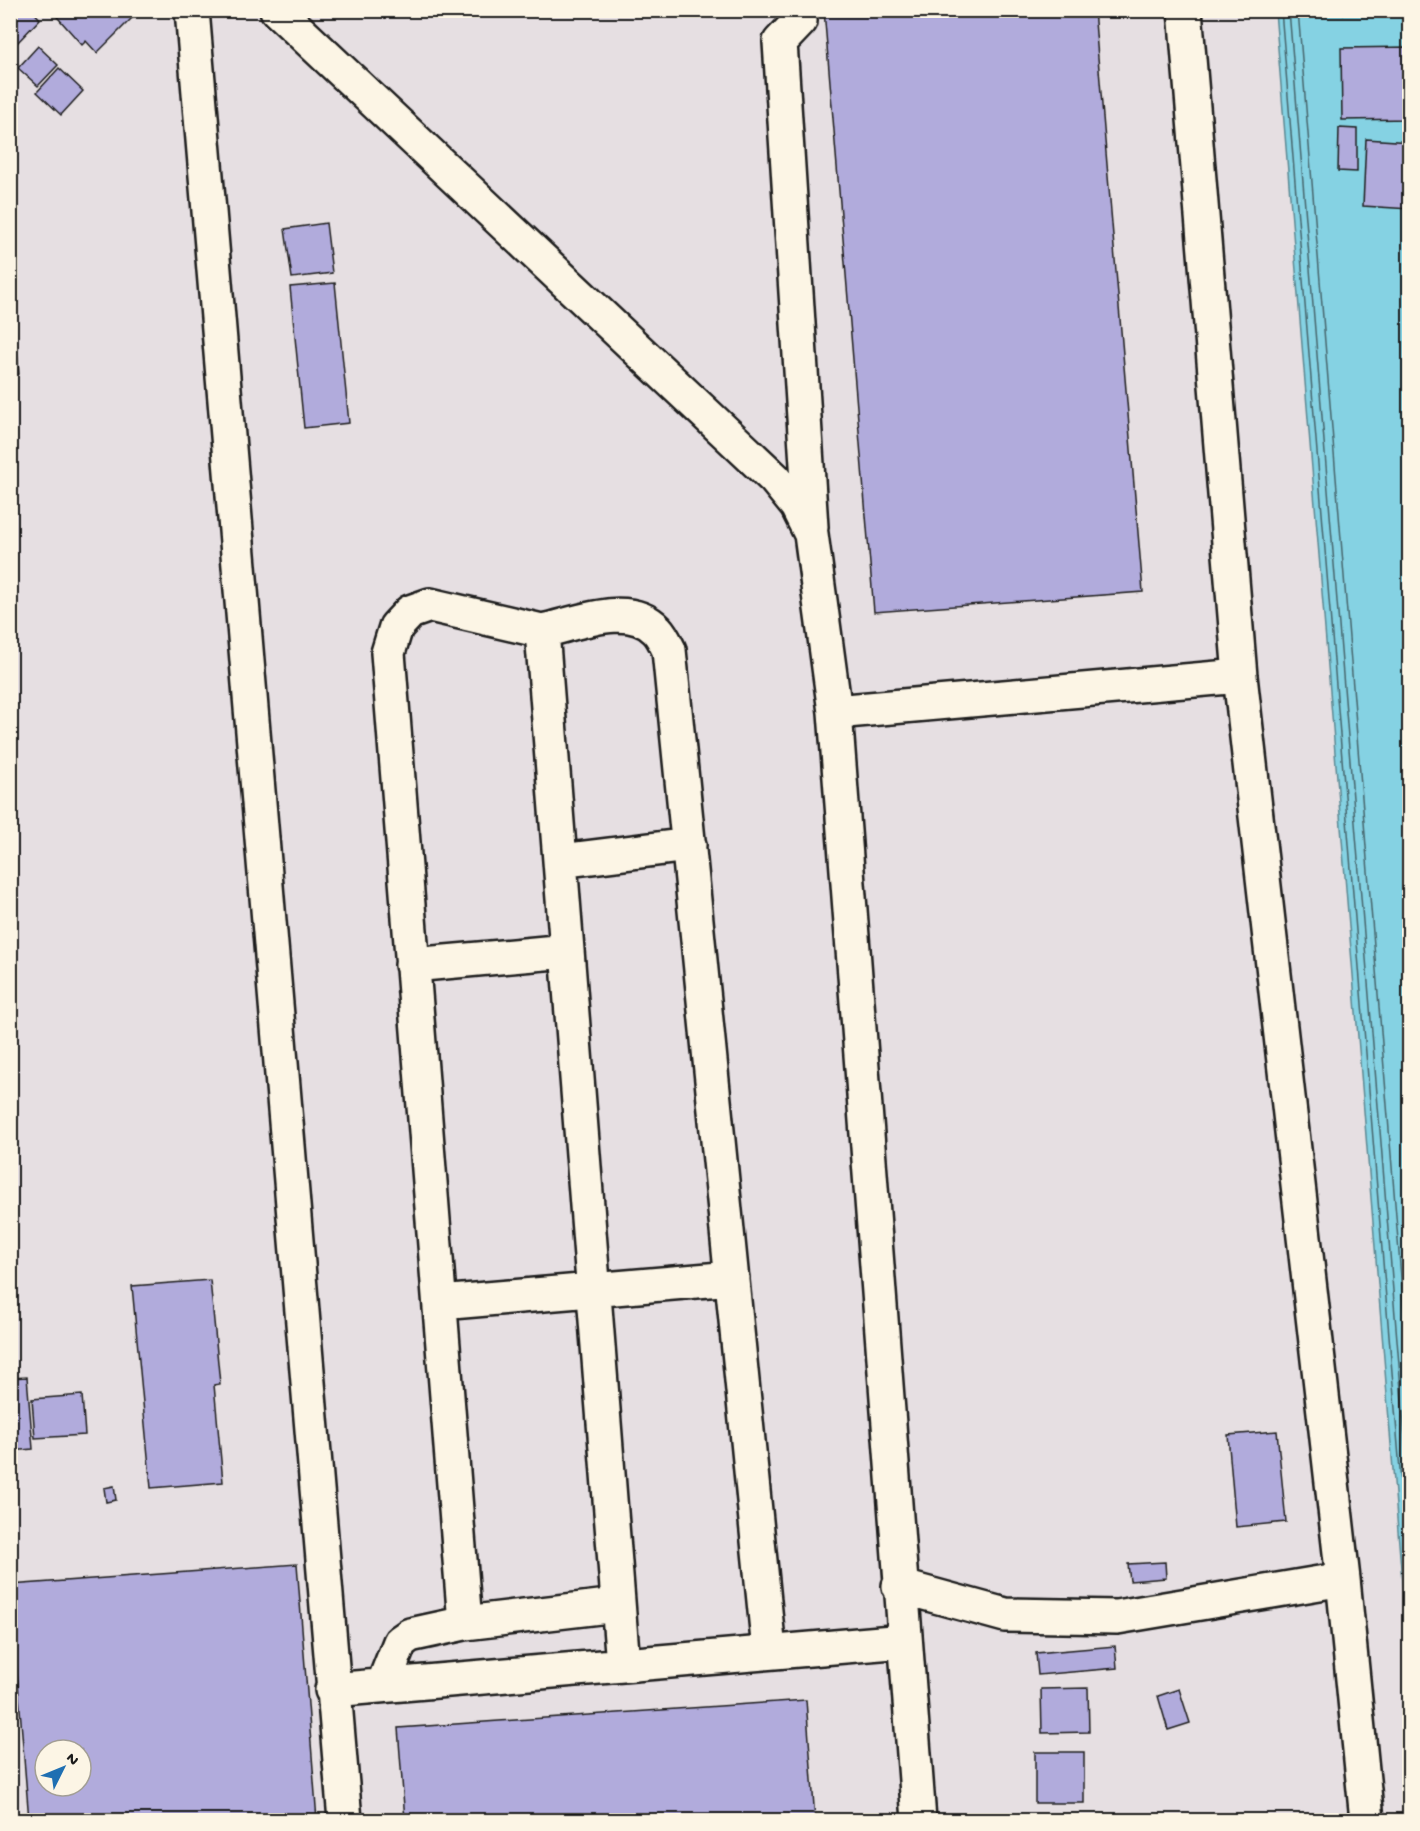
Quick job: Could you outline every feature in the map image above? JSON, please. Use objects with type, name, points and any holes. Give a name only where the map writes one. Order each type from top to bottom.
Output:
[{"type":"lane","points":[[192,10],[332,1690],[345,1821]]},
{"type":"lane","points":[[277,10],[775,478],[797,506],[811,534]]},
{"type":"lane","points":[[800,10],[800,21],[780,42],[811,534],[835,712],[899,1586],[919,1821]]},
{"type":"lane","points":[[1185,10],[1240,676],[1343,1579],[1366,1821]]},
{"type":"lane","points":[[465,1623],[388,653],[396,627],[410,612],[430,605],[542,631],[619,615],[640,618],[657,630],[669,650],[769,1651]]},
{"type":"lane","points":[[542,631],[623,1665]]},
{"type":"lane","points":[[835,712],[1240,676]]},
{"type":"lane","points":[[560,861],[689,845]]},
{"type":"lane","points":[[412,965],[567,951]]},
{"type":"lane","points":[[440,1303],[732,1278]]},
{"type":"lane","points":[[899,1586],[1005,1615],[1117,1617],[1343,1579]]},
{"type":"lane","points":[[383,1685],[400,1642],[410,1635],[465,1623],[617,1605]]},
{"type":"lane","points":[[332,1690],[904,1641]]},
{"type":"shaded area","points":[[11,11],[1275,11],[1409,1667],[1409,1820],[11,1820]]},
{"type":"water","points":[[1275,11],[1409,11],[1409,1667]]},
{"type":"building","points":[[15,10],[32,10],[40,19],[17,43],[10,37],[10,15]]},
{"type":"building","points":[[51,10],[139,11],[97,53],[86,41],[82,45]]},
{"type":"building","points":[[824,10],[1094,10],[1143,592],[874,612]]},
{"type":"building","points":[[1344,10],[1410,10],[1410,12],[1344,14]]},
{"type":"building","points":[[38,46],[58,65],[38,86],[18,68]]},
{"type":"building","points":[[1410,47],[1410,119],[1342,120],[1341,48]]},
{"type":"building","points":[[59,68],[83,91],[61,115],[37,92]]},
{"type":"building","points":[[1339,128],[1357,129],[1357,172],[1338,171]]},
{"type":"building","points":[[1366,139],[1410,142],[1410,209],[1363,206]]},
{"type":"building","points":[[326,223],[332,273],[292,278],[285,229]]},
{"type":"building","points":[[10,263],[19,374],[10,375]]},
{"type":"building","points":[[335,283],[349,423],[304,428],[290,287]]},
{"type":"building","points":[[210,1280],[220,1384],[214,1385],[223,1482],[151,1488],[132,1286]]},
{"type":"building","points":[[27,1377],[33,1449],[10,1451],[10,1378]]},
{"type":"building","points":[[82,1395],[85,1435],[35,1438],[32,1399]]},
{"type":"building","points":[[1277,1431],[1286,1522],[1236,1527],[1228,1435]]},
{"type":"building","points":[[114,1486],[116,1500],[106,1502],[104,1488]]},
{"type":"building","points":[[1165,1562],[1166,1578],[1130,1581],[1128,1564]]},
{"type":"building","points":[[297,1564],[317,1820],[29,1820],[10,1585]]},
{"type":"building","points":[[1115,1646],[1117,1668],[1038,1675],[1036,1653]]},
{"type":"building","points":[[1088,1688],[1089,1732],[1042,1733],[1041,1689]]},
{"type":"building","points":[[1179,1689],[1190,1723],[1168,1730],[1158,1696]]},
{"type":"building","points":[[806,1700],[815,1820],[405,1820],[398,1728]]},
{"type":"building","points":[[1035,1752],[1084,1752],[1084,1803],[1035,1803]]},
{"type":"building","points":[[1238,1815],[1238,1820],[1172,1820],[1172,1817]]}]
